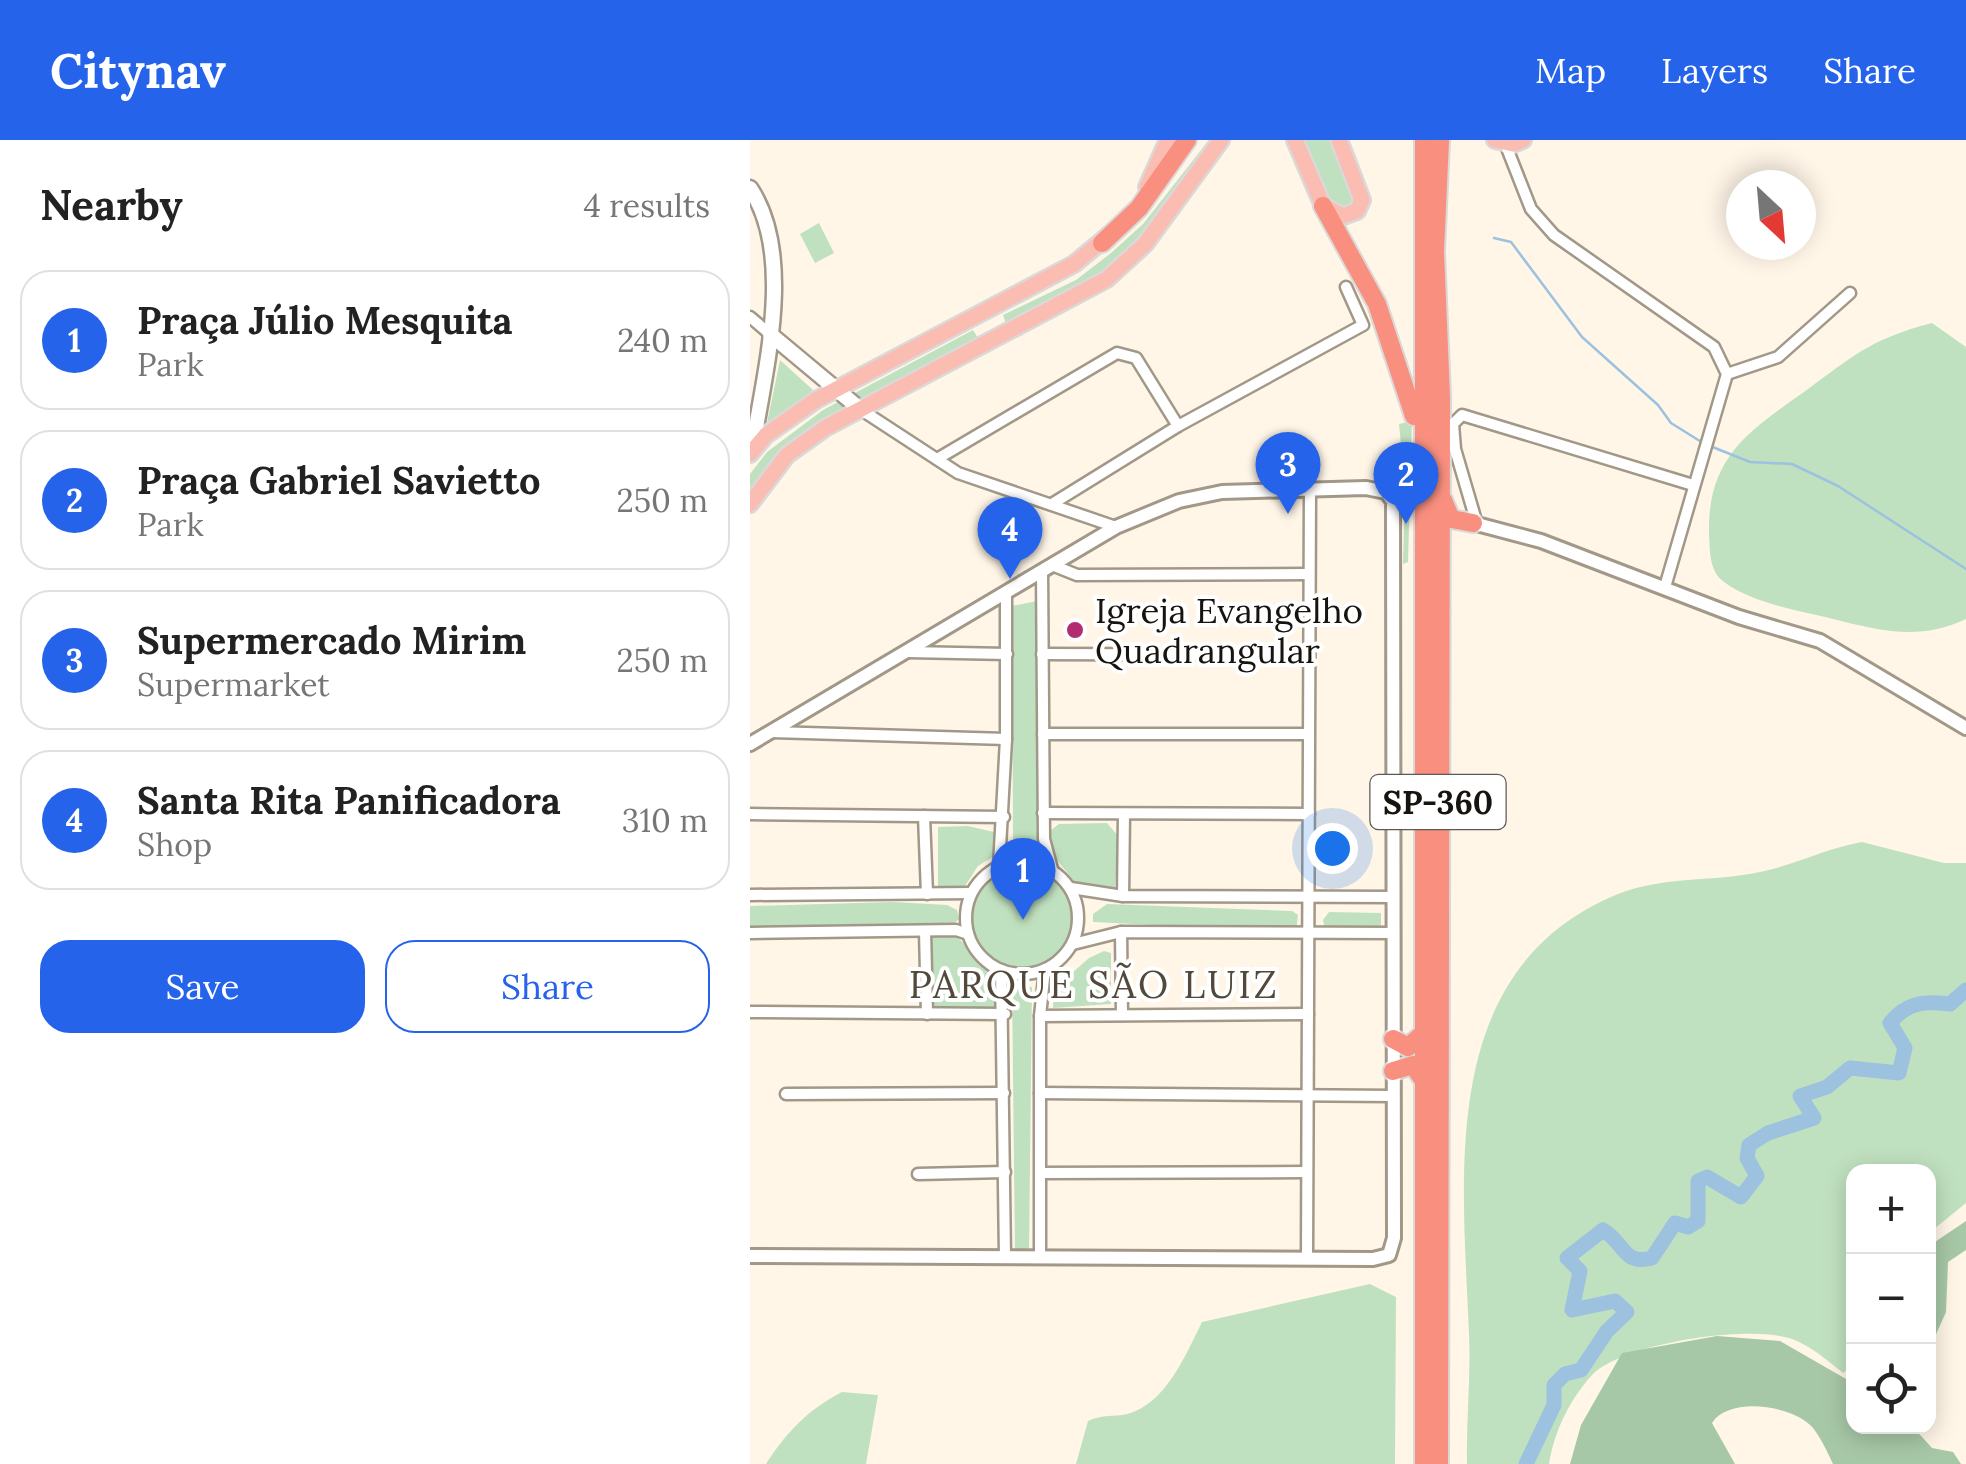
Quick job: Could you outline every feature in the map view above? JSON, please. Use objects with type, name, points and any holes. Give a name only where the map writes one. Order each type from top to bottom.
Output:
[{"type":"highway","points":[[1102,243],[1139,208],[1187,140]]},
{"type":"highway","name":"SP-360","points":[[1424,140],[1421,442],[1424,1464]]},
{"type":"highway","name":"SP-360","points":[[1440,140],[1436,252],[1440,468],[1440,1464]]},
{"type":"highway","points":[[1323,206],[1376,304],[1404,377],[1421,442]]},
{"type":"highway","points":[[1440,468],[1446,514],[1475,524]]},
{"type":"highway","points":[[1438,563],[1456,529],[1475,524]]},
{"type":"highway","points":[[1392,1039],[1408,1047],[1424,1034]]},
{"type":"highway","points":[[1392,1071],[1413,1064],[1424,1081]]},
{"type":"main road","points":[[751,452],[789,417],[1060,271],[1102,243],[1140,199],[1168,140]]},
{"type":"main road","points":[[751,500],[787,456],[860,409],[1116,272],[1168,215],[1220,140]]},
{"type":"main road","points":[[1295,142],[1323,206],[1343,216],[1361,206],[1343,140]]},
{"type":"main road","points":[[1500,142],[1523,140]]},
{"type":"main road","points":[[750,188],[770,226],[774,244],[770,334],[751,452]]},
{"type":"main road","points":[[960,356],[990,330],[980,316],[963,321]]},
{"type":"main road","points":[[770,334],[860,409]]},
{"type":"street","points":[[1500,142],[1531,209],[1554,235],[1714,346],[1727,374],[1665,586]]},
{"type":"street","points":[[1052,504],[1178,426],[1363,325],[1346,287]]},
{"type":"street","points":[[1727,374],[1778,357],[1850,293]]},
{"type":"street","points":[[750,317],[770,334]]},
{"type":"street","points":[[938,459],[1116,352],[1136,358],[1178,426]]},
{"type":"street","points":[[860,409],[958,473],[1116,526]]},
{"type":"street","points":[[1693,485],[1462,415],[1453,424],[1455,450],[1475,524],[1541,541],[1820,641],[1966,728]]},
{"type":"street","points":[[750,744],[1116,526],[1200,496],[1377,488],[1390,495],[1394,507],[1392,1252],[1381,1258],[750,1256]]},
{"type":"street","points":[[1307,1257],[1310,489]]},
{"type":"street","points":[[1047,568],[1076,575],[1309,574]]},
{"type":"street","points":[[1047,568],[1042,654],[1043,813],[1052,869]]},
{"type":"street","points":[[999,866],[1006,739],[1006,593]]},
{"type":"street","points":[[940,633],[939,644],[946,654]]},
{"type":"street","points":[[908,652],[1006,654]]},
{"type":"street","points":[[1042,654],[1308,656]]},
{"type":"street","points":[[771,732],[1006,739]]},
{"type":"street","points":[[1043,734],[1308,734]]},
{"type":"street","points":[[1043,813],[1309,814]]},
{"type":"street","points":[[750,814],[1004,817]]},
{"type":"street","points":[[1123,896],[1124,814]]},
{"type":"street","points":[[924,816],[927,894]]},
{"type":"street","points":[[1072,944],[1079,921],[1071,888],[1052,869],[1025,861],[999,866],[971,894],[968,934],[975,949],[1001,970],[1022,974],[1046,969],[1072,944],[1095,935],[1122,932],[1394,934]]},
{"type":"street","points":[[1071,888],[1123,896],[1394,897]]},
{"type":"street","points":[[750,895],[971,894]]},
{"type":"street","points":[[925,931],[926,1014]]},
{"type":"street","points":[[1122,932],[1122,1016]]},
{"type":"street","points":[[750,933],[968,934]]},
{"type":"street","points":[[1040,1257],[1040,1016],[1046,969]]},
{"type":"street","points":[[1001,970],[1005,1014],[1005,1257]]},
{"type":"street","points":[[750,1012],[1005,1014]]},
{"type":"street","points":[[1040,1016],[1308,1014]]},
{"type":"street","points":[[786,1094],[1004,1092]]},
{"type":"street","points":[[1040,1093],[1393,1096]]},
{"type":"street","points":[[918,1174],[1005,1172]]},
{"type":"street","points":[[1041,1173],[1306,1172]]},
{"type":"green space","points":[[1209,140],[1215,140],[1155,223],[1107,273],[1013,325],[1006,324],[1003,315],[1076,280],[1143,224]]},
{"type":"green space","points":[[1303,140],[1330,140],[1354,192],[1354,204],[1342,211],[1332,205]]},
{"type":"green space","points":[[819,223],[834,253],[815,263],[800,234]]},
{"type":"green space","points":[[1932,323],[1966,347],[1966,619],[1933,630],[1884,630],[1777,605],[1724,582],[1711,560],[1711,506],[1716,482],[1738,445],[1772,415],[1855,355],[1896,334]]},
{"type":"green space","points":[[973,330],[978,338],[853,404],[795,444],[750,489],[750,474],[767,452],[823,410]]},
{"type":"green space","points":[[780,360],[813,390],[766,428]]},
{"type":"green space","points":[[1412,421],[1408,562],[1403,564],[1405,487],[1399,424]]},
{"type":"green space","points":[[1037,601],[1039,848],[1025,858],[1015,853],[1013,843],[1012,606]]},
{"type":"green space","points":[[1107,823],[1119,837],[1115,887],[1079,888],[1052,853],[1050,831],[1059,824]]},
{"type":"green space","points":[[968,826],[998,833],[996,855],[978,866],[963,889],[938,889],[938,827]]},
{"type":"green space","points":[[1862,842],[1944,863],[1966,863],[1966,1203],[1936,1227],[1936,1164],[1846,1164],[1843,1373],[1806,1345],[1773,1335],[1718,1335],[1658,1346],[1630,1354],[1592,1375],[1564,1416],[1549,1464],[1467,1464],[1465,1145],[1473,1083],[1489,1024],[1517,972],[1559,928],[1618,894],[1653,884],[1760,872]]},
{"type":"green space","points":[[1023,868],[1043,872],[1060,883],[1071,900],[1075,920],[1071,940],[1060,957],[1043,968],[1023,972],[1003,968],[986,957],[975,940],[971,920],[975,900],[986,883],[1003,872]]},
{"type":"green space","points":[[893,902],[947,905],[957,910],[959,919],[950,927],[750,927],[750,906]]},
{"type":"green space","points":[[1107,904],[1292,911],[1298,915],[1296,932],[1093,922],[1093,914]]},
{"type":"green space","points":[[1329,912],[1381,913],[1381,931],[1325,930],[1323,920]]},
{"type":"green space","points":[[929,934],[953,934],[996,971],[998,1008],[929,1010]]},
{"type":"green space","points":[[1104,951],[1111,953],[1111,1004],[1053,1008],[1054,989],[1089,958]]},
{"type":"green space","points":[[1012,987],[1032,987],[1029,1252],[1015,1251]]},
{"type":"green space","points":[[1966,1221],[1966,1250],[1948,1262],[1946,1312],[1936,1334],[1936,1254],[1936,1241]]},
{"type":"green space","points":[[1370,1284],[1396,1297],[1395,1464],[1076,1464],[1088,1421],[1127,1414],[1153,1400],[1173,1376],[1202,1322]]},
{"type":"green space","points":[[1717,1336],[1780,1341],[1846,1379],[1846,1434],[1919,1434],[1932,1448],[1953,1452],[1961,1464],[1833,1464],[1816,1432],[1804,1420],[1778,1409],[1747,1406],[1721,1414],[1712,1423],[1735,1464],[1570,1464],[1581,1425],[1622,1353]]},
{"type":"green space","points":[[842,1392],[878,1395],[866,1464],[766,1464],[799,1422]]},
{"type":"waterway","points":[[1494,238],[1511,242],[1582,337],[1658,405],[1671,423],[1703,443]]},
{"type":"waterway","points":[[1710,446],[1750,462],[1792,464],[1838,486],[1966,569]]},
{"type":"waterway","points":[[1526,1464],[1554,1405],[1554,1385],[1565,1374],[1581,1370],[1607,1331],[1627,1312],[1615,1301],[1572,1310],[1580,1271],[1567,1258],[1603,1230],[1629,1256],[1652,1258],[1675,1223],[1688,1227],[1698,1221],[1698,1181],[1707,1177],[1741,1197],[1757,1176],[1747,1158],[1749,1145],[1768,1133],[1814,1118],[1800,1096],[1827,1087],[1850,1068],[1899,1073],[1905,1048],[1890,1023],[1910,1007],[1950,1004],[1966,990]]},
{"type":"place","name":"Supermercado Mirim","points":[[1288,514]]},
{"type":"place","name":"Praça Gabriel Savietto","points":[[1406,524]]},
{"type":"place","name":"Santa Rita Panificadora","points":[[1010,579]]},
{"type":"place","name":"Igreja Evangelho Quadrangular","points":[[1075,630]]},
{"type":"place","name":"Praça Júlio Mesquita","points":[[1023,920]]},
{"type":"district","name":"PARQUE SÃO LUIZ","points":[[1094,984]]}]
